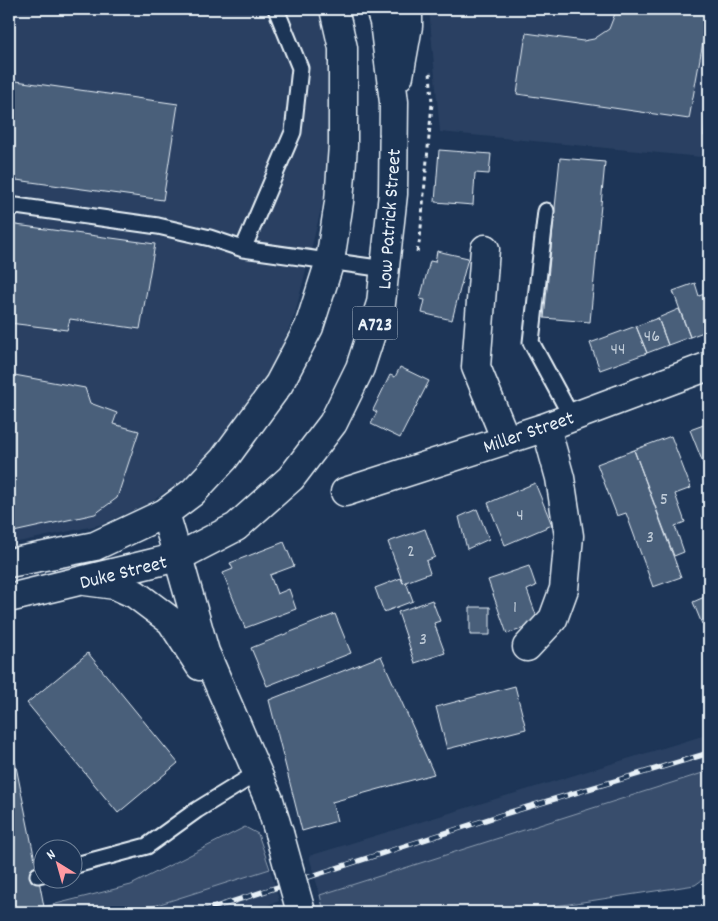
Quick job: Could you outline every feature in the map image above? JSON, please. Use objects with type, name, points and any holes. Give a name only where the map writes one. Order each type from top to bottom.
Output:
[{"type":"main road","points":[[165,513],[193,492],[224,459],[279,384],[309,327],[330,261],[339,202],[343,145],[343,48],[334,9]]},
{"type":"main road","name":"Low Patrick Street","points":[[178,557],[236,527],[291,478],[332,423],[360,368],[381,303],[393,194],[394,105],[384,22],[380,9]]},
{"type":"main road","points":[[394,105],[408,26],[408,9]]},
{"type":"main road","points":[[485,249],[476,367],[506,440]]},
{"type":"main road","name":"Miller Street","points":[[345,492],[546,427],[571,416],[709,366]]},
{"type":"main road","points":[[527,647],[553,619],[564,589],[569,536],[560,478],[546,427]]},
{"type":"main road","name":"Duke Street","points":[[9,564],[95,546],[165,513],[178,557],[9,598]]},
{"type":"main road","points":[[178,557],[204,652],[270,800],[301,912]]},
{"type":"main road","points":[[84,581],[115,585],[136,594],[171,621],[229,709]]},
{"type":"lane","points":[[243,249],[293,132],[300,68],[276,9]]},
{"type":"lane","points":[[9,205],[158,226],[210,238],[243,249],[385,269]]},
{"type":"lane","points":[[546,211],[531,342],[571,416]]},
{"type":"lane","points":[[82,863],[147,846],[197,810],[257,773]]},
{"type":"shaded area","points":[[9,9],[318,9],[330,45],[332,125],[324,197],[295,314],[268,381],[232,433],[192,473],[151,502],[103,524],[9,544]]},
{"type":"shaded area","points":[[429,9],[709,9],[709,72],[701,157],[440,132]]},
{"type":"shaded area","points":[[709,734],[709,771],[320,895],[309,856]]},
{"type":"shaded area","points":[[709,771],[709,875],[695,885],[516,912],[324,912],[320,895]]},
{"type":"shaded area","points":[[245,827],[258,834],[270,869],[135,912],[45,912],[44,907],[131,885]]},
{"type":"shaded area","points":[[270,869],[279,901],[247,912],[135,912]]},
{"type":"building","points":[[623,9],[709,9],[689,119],[517,94],[526,33],[583,41],[594,39],[609,29],[616,11],[623,12]]},
{"type":"building","points":[[9,80],[178,104],[163,200],[9,179]]},
{"type":"building","points":[[707,95],[709,95],[709,136],[704,136]]},
{"type":"building","points":[[439,150],[491,154],[489,174],[475,173],[473,205],[435,202]]},
{"type":"building","points":[[560,158],[605,162],[590,322],[544,318]]},
{"type":"building","points":[[9,224],[155,244],[140,329],[70,319],[67,330],[9,323]]},
{"type":"building","points":[[437,251],[468,258],[452,320],[422,313],[425,300],[420,299],[430,261],[435,262]]},
{"type":"building","points":[[695,283],[699,296],[709,292],[709,330],[690,337],[673,291]]},
{"type":"building","points":[[679,309],[690,337],[668,345],[658,318]]},
{"type":"building","points":[[658,318],[668,345],[647,353],[636,326]]},
{"type":"building","points":[[636,326],[647,353],[600,370],[590,343]]},
{"type":"building","points":[[400,367],[429,381],[400,438],[371,424],[377,412],[373,410],[390,375],[395,377]]},
{"type":"building","points":[[9,374],[85,388],[90,403],[117,413],[113,424],[139,431],[117,498],[95,514],[9,533]]},
{"type":"building","points":[[709,423],[709,472],[707,473],[690,430]]},
{"type":"building","points":[[671,436],[691,488],[675,494],[685,522],[675,526],[684,552],[674,556],[634,450]]},
{"type":"building","points":[[634,450],[681,577],[653,587],[626,513],[617,516],[597,464]]},
{"type":"building","points":[[535,483],[552,525],[505,545],[488,503]]},
{"type":"building","points":[[477,509],[489,539],[467,549],[459,517]]},
{"type":"building","points":[[425,529],[435,557],[426,561],[430,573],[403,583],[388,542]]},
{"type":"building","points":[[284,542],[294,566],[270,575],[277,594],[289,589],[296,609],[245,628],[223,573],[233,569],[230,563]]},
{"type":"building","points":[[529,566],[536,586],[527,590],[539,623],[507,634],[488,580]]},
{"type":"building","points":[[401,578],[403,583],[406,582],[413,601],[384,612],[375,588]]},
{"type":"building","points":[[709,595],[709,621],[702,624],[693,602]]},
{"type":"building","points":[[432,600],[440,621],[434,623],[445,653],[415,663],[398,612]]},
{"type":"building","points":[[470,607],[490,607],[490,635],[470,635]]},
{"type":"building","points":[[335,614],[351,653],[267,686],[251,648]]},
{"type":"building","points":[[88,653],[178,763],[118,813],[27,703]]},
{"type":"building","points":[[381,656],[434,774],[332,802],[337,821],[302,831],[269,700]]},
{"type":"building","points":[[515,686],[526,729],[447,749],[436,707]]},
{"type":"building","points":[[9,732],[32,845],[32,888],[40,888],[45,912],[9,912]]},
{"type":"railway","points":[[200,912],[501,815],[709,753]]}]
